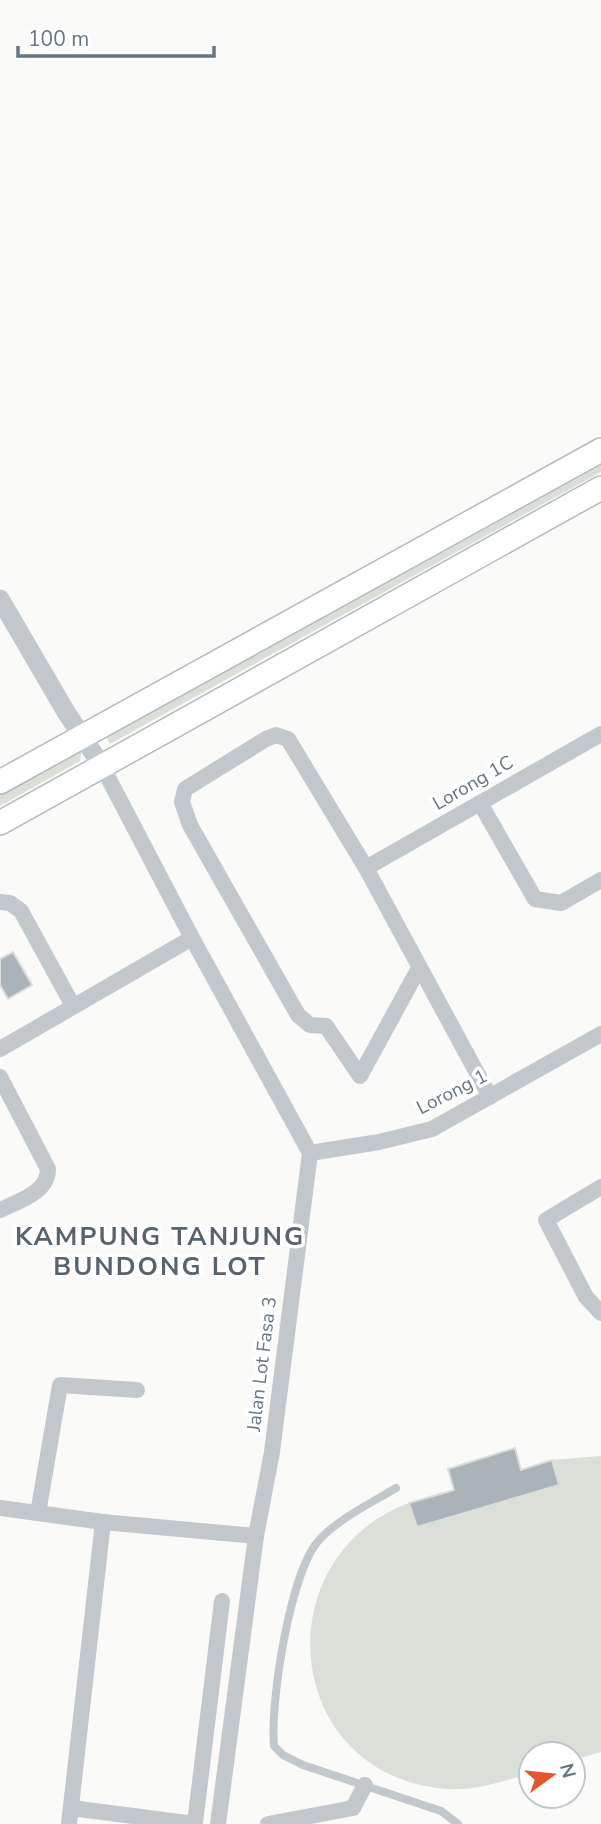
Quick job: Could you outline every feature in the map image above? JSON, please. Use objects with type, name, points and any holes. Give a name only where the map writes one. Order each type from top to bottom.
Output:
[{"type":"main road","points":[[0,782],[601,450]]},
{"type":"main road","points":[[0,823],[601,488]]},
{"type":"street","points":[[0,599],[66,712],[84,735],[102,766],[192,938],[310,1153]]},
{"type":"street","name":"Lorong 1C","points":[[366,868],[601,734]]},
{"type":"street","points":[[419,968],[360,1076],[326,1026],[310,1025],[298,1015],[190,825],[182,795],[185,789],[267,739],[282,736],[292,744],[366,868],[490,1097]]},
{"type":"street","points":[[480,803],[535,899],[561,902],[601,880]]},
{"type":"street","points":[[0,902],[21,911],[73,1006]]},
{"type":"street","points":[[0,1049],[192,938]]},
{"type":"street","name":"Lorong 1","points":[[310,1153],[379,1142],[432,1129],[601,1034]]},
{"type":"street","points":[[0,1077],[48,1169],[48,1177],[41,1187],[0,1210]]},
{"type":"street","name":"Jalan Lot Fasa 3","points":[[218,1824],[256,1536],[272,1452],[310,1153]]},
{"type":"street","points":[[601,1187],[550,1216],[546,1224],[586,1297],[601,1314]]},
{"type":"street","points":[[38,1513],[60,1385],[137,1390]]},
{"type":"street","points":[[0,1508],[103,1522],[256,1536]]},
{"type":"street","points":[[103,1522],[70,1816],[195,1823],[222,1601]]},
{"type":"street","points":[[268,1824],[353,1808],[365,1785]]},
{"type":"lane","points":[[396,1488],[328,1531],[313,1548],[292,1598],[276,1698],[274,1742],[278,1751],[303,1765],[441,1811],[458,1824]]},
{"type":"shaded area","points":[[601,452],[601,472],[110,744],[103,730]]},
{"type":"shaded area","points":[[83,740],[80,761],[0,806],[0,787]]},
{"type":"shaded area","points":[[601,1456],[601,1752],[587,1756],[587,1740],[517,1740],[517,1777],[485,1786],[461,1789],[437,1788],[385,1772],[347,1743],[322,1703],[311,1658],[314,1612],[331,1568],[363,1530],[409,1503],[417,1527],[559,1485],[552,1460]]},
{"type":"building","points":[[13,952],[32,985],[8,999],[0,985],[0,959]]},
{"type":"building","points":[[515,1448],[521,1470],[552,1460],[559,1485],[417,1527],[409,1503],[454,1490],[448,1469]]},
{"type":"district","name":"KAMPUNG TANJUNG BUNDONG LOT","points":[[160,1251]]}]
